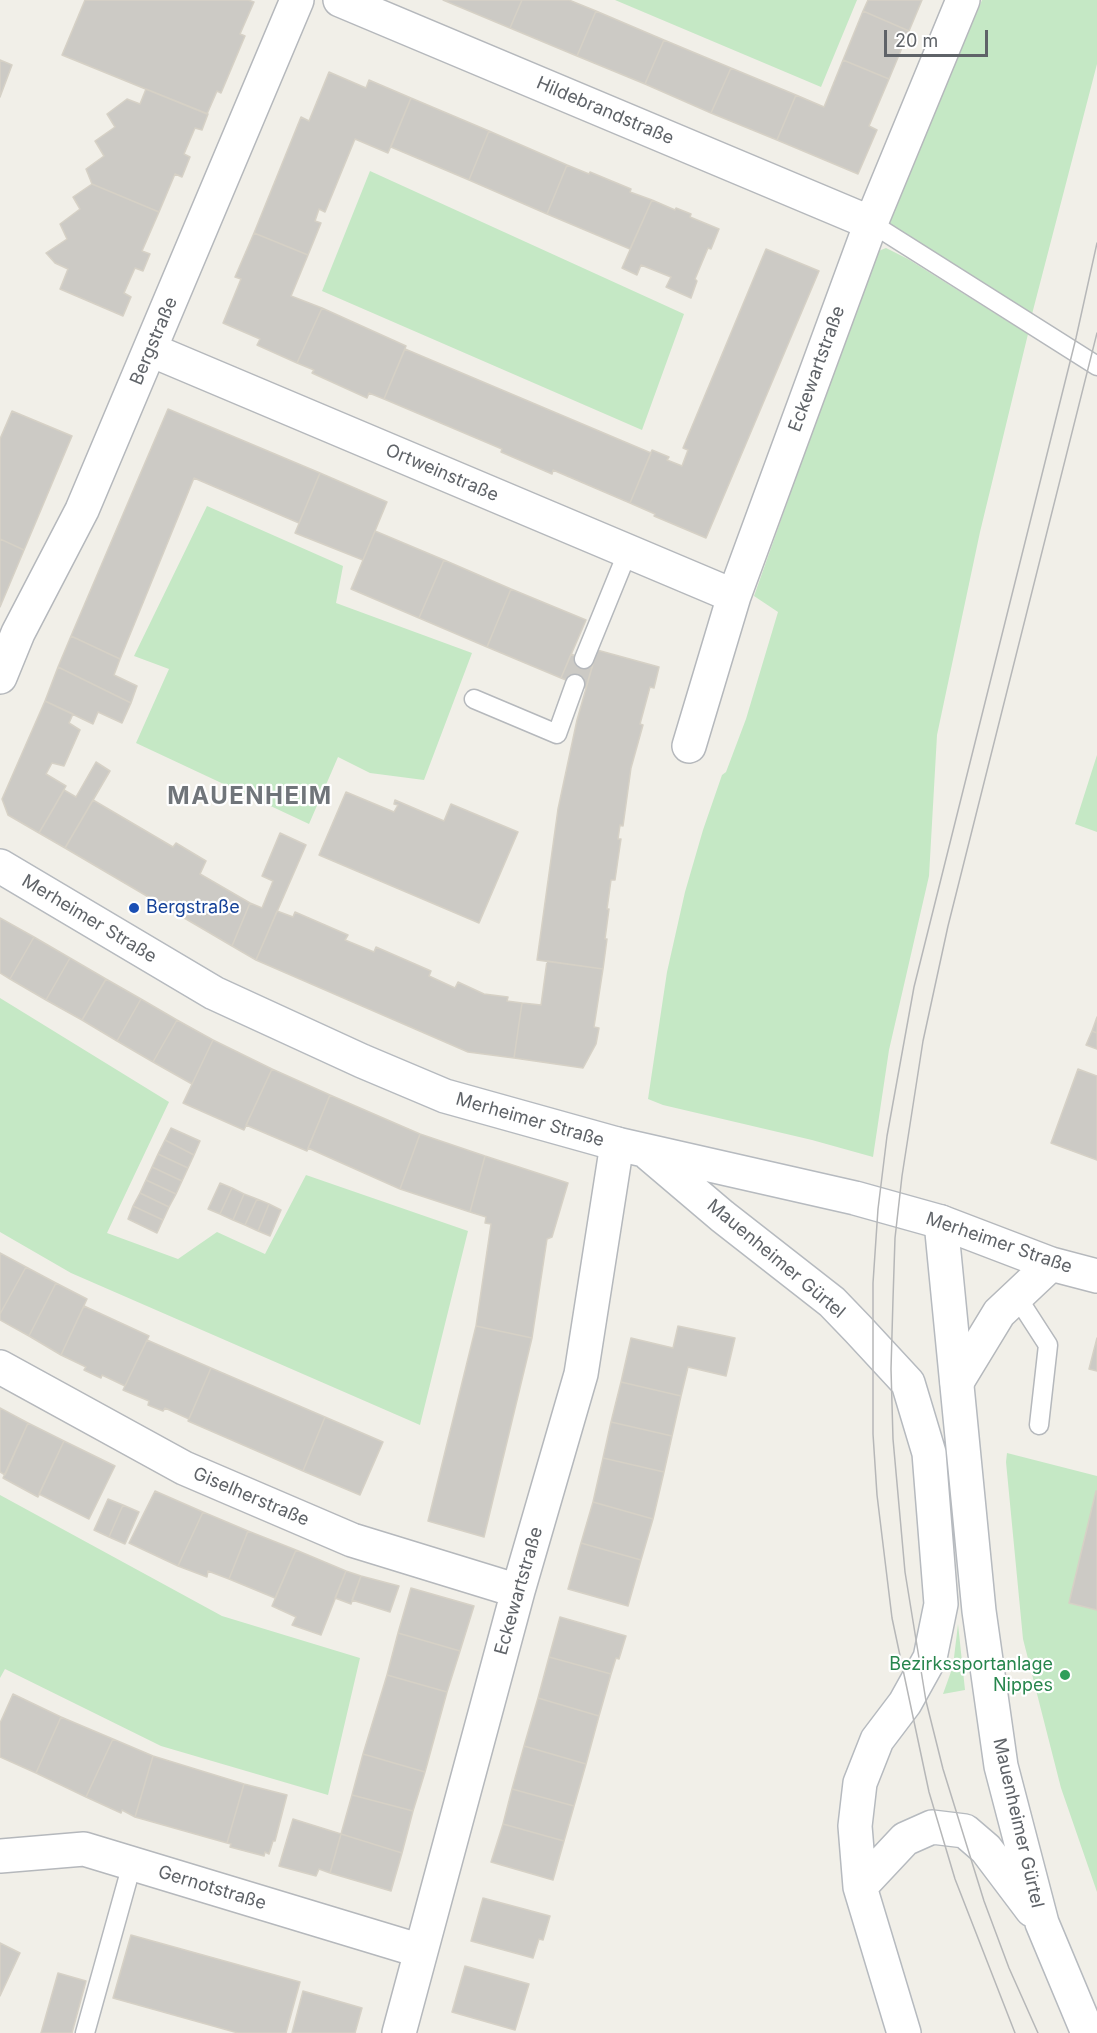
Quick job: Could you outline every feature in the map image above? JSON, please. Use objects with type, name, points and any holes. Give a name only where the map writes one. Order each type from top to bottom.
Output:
[{"type":"street","name":"Bergstraße","points":[[0,677],[18,633],[82,510],[297,0]]},
{"type":"street","name":"Hildebrandstraße","points":[[340,0],[871,223]]},
{"type":"street","name":"Eckewartstraße","points":[[689,746],[734,596],[871,223],[963,0]]},
{"type":"street","name":"Ortweinstraße","points":[[150,350],[734,596]]},
{"type":"street","name":"Merheimer Straße","points":[[0,866],[214,993],[362,1061],[445,1096],[631,1148],[855,1198],[941,1222],[1051,1264],[1095,1269]]},
{"type":"street","name":"Eckewartstraße","points":[[399,2033],[518,1592],[581,1374],[631,1148]]},
{"type":"street","name":"Mauenheimer Gürtel","points":[[631,1148],[832,1302],[908,1383],[929,1453],[941,1604],[930,1658],[905,1704],[877,1740],[860,1783],[855,1826],[860,1887],[904,2033]]},
{"type":"street","name":"Mauenheimer Gürtel","points":[[941,1222],[979,1611],[1001,1766],[1042,1923],[1088,2033]]},
{"type":"street","points":[[957,1382],[999,1313],[1051,1264]]},
{"type":"street","name":"Giselherstraße","points":[[0,1366],[184,1468],[352,1540],[518,1592]]},
{"type":"street","name":"Mauenheimer Gürtel","points":[[860,1887],[905,1839],[932,1827],[965,1831],[986,1849],[1042,1923]]},
{"type":"street","name":"Gernotstraße","points":[[0,1856],[84,1850],[421,1951]]},
{"type":"lane","points":[[871,223],[1097,366]]},
{"type":"lane","points":[[584,659],[628,551]]},
{"type":"lane","points":[[474,699],[557,734],[575,684]]},
{"type":"lane","points":[[1017,1297],[1048,1344],[1039,1425]]},
{"type":"lane","points":[[85,2033],[132,1864]]},
{"type":"green space","points":[[615,0],[857,0],[821,87]]},
{"type":"green space","points":[[982,0],[1097,0],[1097,64],[1031,318],[887,227]]},
{"type":"green space","points":[[370,171],[684,314],[642,430],[322,291]]},
{"type":"green space","points":[[886,248],[908,259],[1028,334],[980,532],[937,735],[929,876],[889,1050],[873,1157],[812,1140],[663,1105],[648,1099],[667,972],[685,892],[722,775],[726,772],[746,719],[778,612],[754,596],[876,252]]},
{"type":"green space","points":[[207,506],[343,566],[336,603],[472,653],[424,780],[370,773],[338,757],[309,824],[136,743],[169,669],[134,656]]},
{"type":"green space","points":[[1097,755],[1097,832],[1075,824]]},
{"type":"green space","points":[[0,998],[169,1102],[107,1233],[178,1259],[217,1232],[265,1254],[306,1175],[468,1231],[420,1425],[71,1273],[0,1232]]},
{"type":"green space","name":"Bezirkssportanlage Nippes","points":[[1007,1453],[1097,1476],[1097,1892],[1061,1788],[1023,1639]]},
{"type":"green space","points":[[0,1495],[222,1616],[360,1658],[328,1795],[161,1746],[5,1669],[0,1678]]},
{"type":"green space","points":[[958,1624],[965,1690],[943,1694],[953,1666]]},
{"type":"building","points":[[85,0],[248,0],[254,2],[240,34],[245,36],[221,93],[217,91],[207,114],[62,55]]},
{"type":"building","points":[[443,0],[522,0],[510,28]]},
{"type":"building","points":[[522,0],[569,0],[596,11],[577,56],[510,28]]},
{"type":"building","points":[[868,0],[922,0],[909,31],[863,11]]},
{"type":"building","points":[[596,11],[664,40],[645,84],[577,56]]},
{"type":"building","points":[[863,11],[909,31],[889,79],[843,60]]},
{"type":"building","points":[[664,40],[731,68],[711,113],[645,84]]},
{"type":"building","points":[[0,60],[12,65],[0,97]]},
{"type":"building","points":[[843,60],[889,79],[869,126],[877,130],[858,174],[777,140],[796,95],[824,107]]},
{"type":"building","points":[[731,68],[796,95],[777,140],[711,113]]},
{"type":"building","points":[[329,72],[366,88],[369,80],[411,98],[388,153],[355,139],[325,212],[319,209],[315,221],[321,223],[308,255],[254,233],[301,117],[309,121]]},
{"type":"building","points":[[146,89],[208,114],[202,130],[195,128],[184,154],[190,157],[182,177],[175,174],[159,212],[92,184],[86,169],[104,156],[95,141],[115,127],[107,114],[127,99],[140,104]]},
{"type":"building","points":[[411,98],[489,131],[469,180],[391,147]]},
{"type":"building","points":[[489,131],[567,165],[547,214],[469,180]]},
{"type":"building","points":[[567,165],[589,174],[590,172],[652,200],[630,249],[547,214]]},
{"type":"building","points":[[92,184],[159,212],[142,251],[150,254],[143,271],[135,268],[124,293],[131,297],[123,316],[60,289],[68,269],[55,263],[46,253],[67,239],[60,224],[80,209],[73,197]]},
{"type":"building","points":[[652,200],[691,214],[690,217],[719,229],[695,279],[697,281],[691,298],[666,287],[671,277],[641,265],[637,275],[622,268]]},
{"type":"building","points":[[254,233],[308,255],[291,296],[322,308],[297,363],[257,345],[260,339],[223,323],[241,279],[235,277]]},
{"type":"building","points":[[766,249],[819,271],[706,538],[630,503],[652,450],[669,457],[667,460],[682,466],[688,450],[683,448]]},
{"type":"building","points":[[322,308],[406,346],[384,399],[369,393],[367,398],[312,373],[314,370],[297,363]]},
{"type":"building","points":[[405,349],[651,453],[630,503],[553,470],[552,474],[501,452],[502,449],[384,399]]},
{"type":"building","points":[[168,409],[320,473],[299,523],[194,478],[120,659],[71,636]]},
{"type":"building","points":[[12,411],[72,436],[24,550],[0,539],[0,439]]},
{"type":"building","points":[[320,473],[387,502],[363,560],[295,533]]},
{"type":"building","points":[[375,531],[444,560],[419,618],[351,589]]},
{"type":"building","points":[[0,539],[24,550],[0,607]]},
{"type":"building","points":[[444,560],[511,589],[487,647],[419,618]]},
{"type":"building","points":[[511,589],[586,620],[561,678],[487,647]]},
{"type":"building","points":[[71,636],[120,659],[114,675],[137,686],[131,703],[58,667]]},
{"type":"building","points":[[597,650],[659,667],[654,688],[650,687],[640,724],[643,725],[631,768],[623,826],[620,825],[618,839],[621,839],[615,880],[611,880],[607,909],[609,909],[603,969],[537,960],[558,809],[577,720]]},
{"type":"building","points":[[571,654],[593,663],[586,688],[561,678]]},
{"type":"building","points":[[58,667],[131,703],[122,723],[98,712],[93,724],[45,701]]},
{"type":"building","points":[[45,701],[73,714],[69,723],[80,730],[64,766],[52,763],[46,774],[66,786],[39,833],[8,815],[2,799]]},
{"type":"building","points":[[96,762],[110,771],[65,848],[39,833],[64,790],[76,797]]},
{"type":"building","points":[[346,792],[394,812],[398,805],[394,804],[395,800],[444,821],[451,804],[518,832],[479,923],[319,855]]},
{"type":"building","points":[[93,800],[173,847],[176,843],[206,861],[200,874],[250,903],[232,946],[65,848]]},
{"type":"building","points":[[280,833],[306,845],[256,960],[232,946],[250,903],[262,908],[273,881],[262,876]]},
{"type":"building","points":[[277,911],[293,917],[295,912],[348,935],[345,940],[374,952],[376,947],[431,971],[429,976],[455,988],[458,982],[484,994],[508,997],[507,1001],[522,1003],[514,1058],[468,1052],[256,960]]},
{"type":"building","points":[[0,918],[34,937],[10,979],[0,973]]},
{"type":"building","points":[[34,937],[70,958],[46,1000],[10,979]]},
{"type":"building","points":[[70,958],[106,979],[82,1020],[46,1000]]},
{"type":"building","points":[[547,961],[603,969],[594,1027],[599,1028],[596,1044],[583,1068],[514,1058],[522,1003],[541,1005]]},
{"type":"building","points":[[106,979],[141,999],[117,1041],[82,1020]]},
{"type":"building","points":[[141,999],[177,1020],[153,1062],[117,1041]]},
{"type":"building","points":[[1097,1017],[1097,1033],[1092,1031]]},
{"type":"building","points":[[177,1020],[213,1040],[192,1084],[153,1062]]},
{"type":"building","points":[[1092,1031],[1097,1033],[1097,1049],[1086,1045]]},
{"type":"building","points":[[213,1040],[272,1069],[244,1130],[183,1103]]},
{"type":"building","points":[[272,1069],[330,1095],[307,1151],[246,1125]]},
{"type":"building","points":[[1078,1069],[1097,1076],[1097,1160],[1051,1143]]},
{"type":"building","points":[[330,1095],[420,1134],[400,1189],[308,1148]]},
{"type":"building","points":[[171,1128],[200,1141],[194,1155],[165,1140]]},
{"type":"building","points":[[420,1134],[485,1156],[470,1212],[400,1189]]},
{"type":"building","points":[[165,1140],[194,1155],[188,1168],[158,1154]]},
{"type":"building","points":[[158,1154],[188,1168],[182,1181],[152,1167]]},
{"type":"building","points":[[485,1156],[568,1183],[552,1237],[547,1239],[532,1338],[476,1326],[491,1224],[485,1223],[486,1217],[470,1212]]},
{"type":"building","points":[[152,1167],[182,1181],[176,1194],[146,1180]]},
{"type":"building","points":[[146,1180],[176,1194],[169,1207],[140,1193]]},
{"type":"building","points":[[220,1183],[232,1188],[220,1214],[208,1209]]},
{"type":"building","points":[[232,1188],[244,1194],[233,1220],[220,1214]]},
{"type":"building","points":[[140,1193],[169,1207],[163,1220],[133,1206]]},
{"type":"building","points":[[244,1194],[257,1199],[245,1225],[233,1220]]},
{"type":"building","points":[[257,1199],[269,1204],[258,1231],[245,1225]]},
{"type":"building","points":[[269,1204],[281,1210],[270,1236],[258,1231]]},
{"type":"building","points":[[133,1206],[163,1220],[157,1233],[128,1219]]},
{"type":"building","points":[[0,1253],[26,1267],[0,1314]]},
{"type":"building","points":[[26,1267],[56,1283],[29,1336],[0,1320],[0,1314]]},
{"type":"building","points":[[56,1283],[87,1299],[61,1355],[29,1336]]},
{"type":"building","points":[[84,1306],[149,1336],[125,1386],[102,1375],[101,1378],[84,1370],[86,1367],[61,1355]]},
{"type":"building","points":[[476,1326],[532,1338],[484,1537],[428,1521]]},
{"type":"building","points":[[678,1326],[735,1338],[726,1376],[688,1367],[681,1396],[621,1382],[631,1338],[673,1348]]},
{"type":"building","points":[[1097,1338],[1097,1371],[1089,1369]]},
{"type":"building","points":[[147,1340],[211,1368],[189,1419],[165,1408],[163,1411],[148,1405],[149,1401],[123,1390]]},
{"type":"building","points":[[211,1368],[325,1417],[303,1471],[188,1421]]},
{"type":"building","points":[[621,1382],[681,1396],[672,1436],[611,1422]]},
{"type":"building","points":[[0,1408],[28,1423],[5,1475],[0,1472]]},
{"type":"building","points":[[325,1417],[383,1442],[360,1495],[303,1471]]},
{"type":"building","points":[[611,1422],[672,1436],[664,1472],[603,1458]]},
{"type":"building","points":[[28,1423],[64,1441],[38,1497],[3,1478]]},
{"type":"building","points":[[64,1441],[115,1466],[89,1519],[39,1494]]},
{"type":"building","points":[[603,1458],[664,1472],[653,1519],[593,1502]]},
{"type":"building","points":[[155,1491],[203,1512],[178,1566],[129,1543]]},
{"type":"building","points":[[1097,1491],[1097,1610],[1069,1603]]},
{"type":"building","points":[[108,1499],[123,1505],[109,1537],[94,1530]]},
{"type":"building","points":[[593,1502],[653,1519],[641,1560],[581,1543]]},
{"type":"building","points":[[123,1505],[139,1512],[125,1544],[109,1537]]},
{"type":"building","points":[[203,1512],[248,1531],[229,1579],[208,1571],[207,1577],[178,1566]]},
{"type":"building","points":[[248,1531],[296,1550],[275,1598],[229,1579]]},
{"type":"building","points":[[581,1543],[641,1560],[628,1606],[568,1589]]},
{"type":"building","points":[[296,1550],[346,1571],[321,1635],[292,1625],[296,1617],[272,1606]]},
{"type":"building","points":[[346,1571],[361,1576],[351,1604],[335,1598]]},
{"type":"building","points":[[361,1576],[399,1586],[390,1612],[352,1600]]},
{"type":"building","points":[[411,1588],[474,1606],[460,1651],[398,1633]]},
{"type":"building","points":[[560,1617],[626,1636],[619,1659],[616,1658],[611,1674],[549,1657]]},
{"type":"building","points":[[398,1633],[460,1651],[447,1692],[387,1675]]},
{"type":"building","points":[[549,1657],[611,1674],[599,1716],[538,1698]]},
{"type":"building","points":[[387,1675],[447,1692],[425,1772],[363,1754]]},
{"type":"building","points":[[13,1694],[61,1717],[36,1773],[0,1757],[0,1723]]},
{"type":"building","points":[[538,1698],[599,1716],[586,1764],[524,1746]]},
{"type":"building","points":[[61,1717],[113,1739],[86,1797],[36,1773]]},
{"type":"building","points":[[113,1739],[153,1756],[135,1817],[86,1797]]},
{"type":"building","points":[[524,1746],[586,1764],[574,1806],[512,1789]]},
{"type":"building","points":[[363,1754],[425,1772],[413,1811],[352,1795]]},
{"type":"building","points":[[153,1756],[244,1784],[227,1843],[135,1817]]},
{"type":"building","points":[[244,1784],[287,1795],[275,1841],[273,1841],[269,1854],[265,1852],[264,1856],[230,1847],[231,1844],[227,1843]]},
{"type":"building","points":[[512,1789],[574,1806],[564,1841],[503,1824]]},
{"type":"building","points":[[352,1795],[413,1811],[402,1853],[341,1834]]},
{"type":"building","points":[[293,1819],[341,1834],[330,1873],[319,1869],[316,1876],[279,1866]]},
{"type":"building","points":[[503,1824],[564,1841],[553,1880],[491,1862]]},
{"type":"building","points":[[341,1834],[402,1853],[391,1891],[330,1873]]},
{"type":"building","points":[[483,1898],[550,1916],[543,1940],[539,1939],[533,1958],[471,1941]]},
{"type":"building","points":[[131,1935],[300,1982],[286,2033],[238,2033],[113,1998]]},
{"type":"building","points":[[0,1943],[20,1953],[0,1996]]},
{"type":"building","points":[[465,1966],[529,1984],[515,2030],[452,2012]]},
{"type":"building","points":[[58,1973],[86,1981],[72,2033],[41,2033]]},
{"type":"building","points":[[303,1991],[362,2008],[355,2033],[292,2033]]},
{"type":"tram line","points":[[1015,2033],[955,1879],[929,1792],[892,1618],[877,1495],[873,1434],[873,1283],[878,1209],[887,1136],[914,987],[1076,338],[1097,243]]},
{"type":"tram line","points":[[1038,2033],[1009,1968],[984,1901],[943,1769],[926,1701],[905,1572],[893,1439],[891,1369],[895,1238],[923,1041],[948,926],[1097,333]]},
{"type":"place","name":"Bergstraße","points":[[134,908]]},
{"type":"place","name":"Bezirkssportanlage Nippes","points":[[1065,1675]]},
{"type":"district","name":"MAUENHEIM","points":[[250,797]]}]
